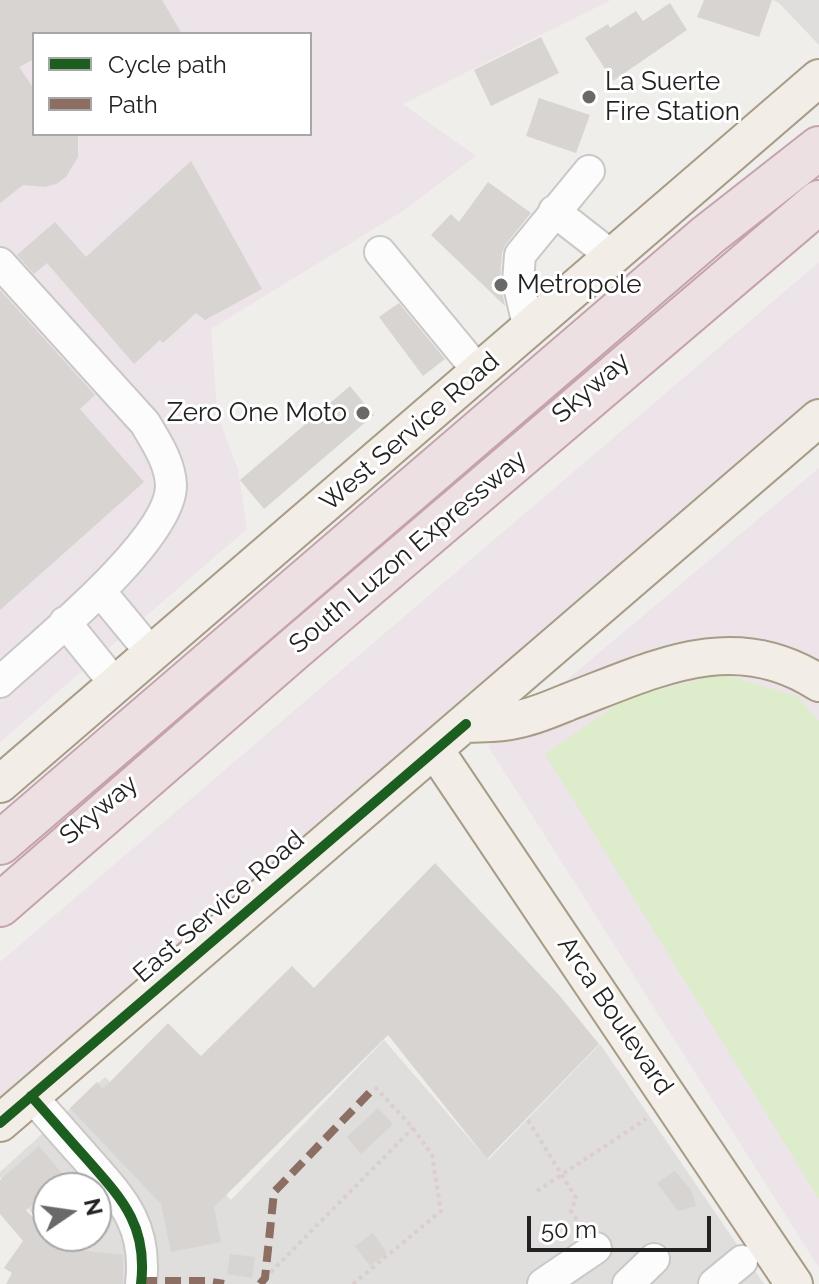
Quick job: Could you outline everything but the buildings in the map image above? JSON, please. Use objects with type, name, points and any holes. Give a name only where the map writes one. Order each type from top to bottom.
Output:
[{"type":"highway","points":[[0,825],[819,132]]},
{"type":"highway","name":"Skyway","points":[[0,843],[708,235],[819,148]]},
{"type":"highway","name":"Skyway","points":[[0,894],[727,271],[819,200]]},
{"type":"highway","name":"South Luzon Expressway","points":[[0,905],[819,200]]},
{"type":"main road","name":"West Service Road","points":[[0,784],[819,78]]},
{"type":"main road","name":"East Service Road","points":[[0,1123],[819,418]]},
{"type":"main road","points":[[779,452],[819,440]]},
{"type":"main road","points":[[466,724],[516,720],[671,664],[709,655],[758,657],[790,667],[819,683]]},
{"type":"main road","name":"Arca Boulevard","points":[[435,750],[794,1284]]},
{"type":"street","points":[[529,329],[518,282],[520,255],[589,171]]},
{"type":"street","points":[[554,211],[613,257]]},
{"type":"street","points":[[380,252],[479,372]]},
{"type":"street","points":[[0,263],[145,423],[162,452],[171,487],[167,506],[133,557],[0,682]]},
{"type":"street","points":[[100,591],[152,654]]},
{"type":"street","points":[[65,622],[116,685]]},
{"type":"street","points":[[31,1096],[124,1200],[139,1237],[143,1260],[141,1284]]},
{"type":"street","points":[[543,1284],[596,1248]]},
{"type":"street","points":[[628,1284],[654,1259]]},
{"type":"street","points":[[714,1284],[742,1261]]},
{"type":"path","points":[[353,1284],[441,1211],[432,1155],[413,1128],[375,1087]]},
{"type":"path","points":[[537,1191],[648,1117]]},
{"type":"path","points":[[528,1120],[576,1198],[571,1211],[596,1248]]},
{"type":"path","points":[[265,1278],[413,1128]]},
{"type":"shaded area","points":[[0,0],[611,0],[403,104],[476,156],[403,211],[211,329],[217,413],[238,469],[247,529],[0,742]]},
{"type":"shaded area","points":[[773,0],[819,0],[819,45],[779,3]]},
{"type":"shaded area","points":[[819,262],[819,399],[0,1099],[0,962]]},
{"type":"shaded area","points":[[819,468],[819,1268],[488,746]]},
{"type":"shaded area","points":[[384,1040],[488,1160],[600,1044],[764,1284],[42,1284],[61,1252],[112,1252],[112,1172],[32,1172],[32,1213],[0,1177],[0,1172],[105,1077],[231,1200]]},
{"type":"green space","points":[[721,674],[797,696],[819,721],[819,1199],[545,754],[626,698]]},
{"type":"marked path","points":[[260,1284],[265,1278],[274,1192],[375,1087]]},
{"type":"marked path","points":[[141,1281],[224,1284]]},
{"type":"cycle path","points":[[0,1123],[466,724]]},
{"type":"cycle path","points":[[31,1096],[110,1186],[130,1214],[140,1245],[141,1284]]},
{"type":"place","name":"La Suerte Fire Station","points":[[589,97]]},
{"type":"place","name":"Metropole","points":[[501,285]]},
{"type":"place","name":"Zero One Moto","points":[[363,413]]}]
